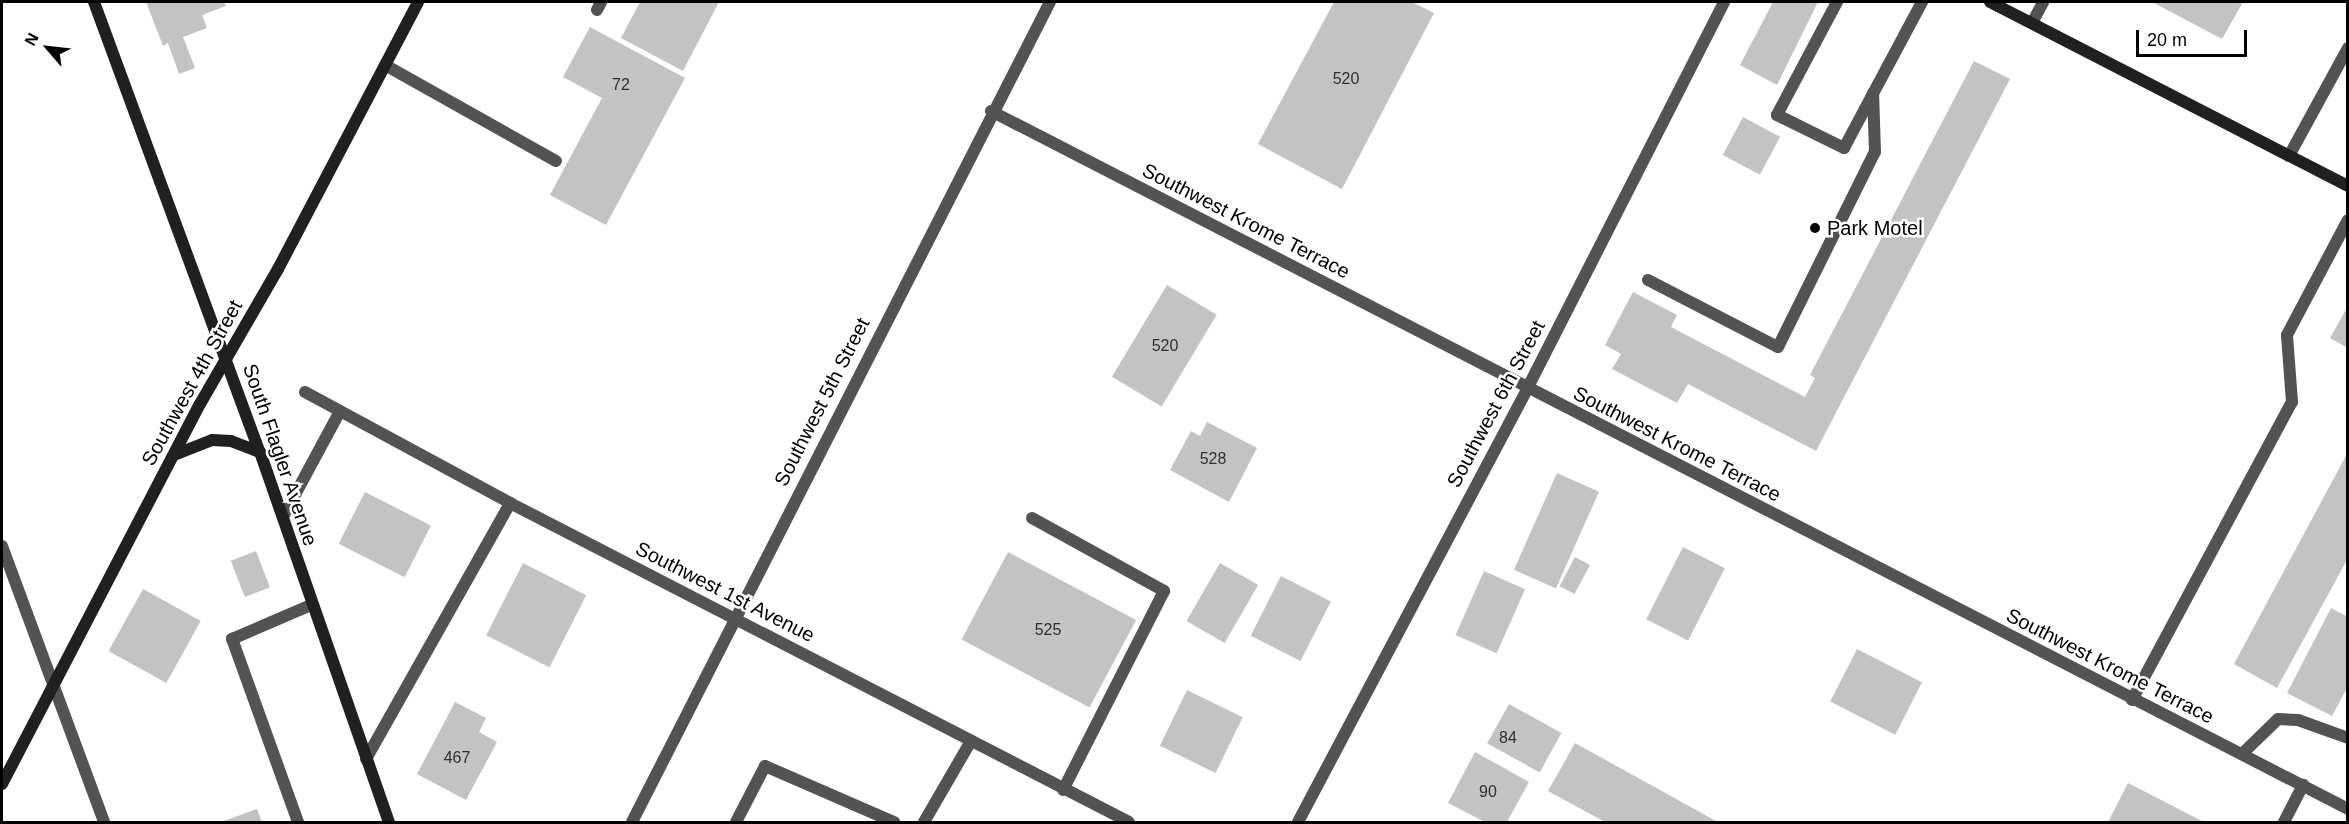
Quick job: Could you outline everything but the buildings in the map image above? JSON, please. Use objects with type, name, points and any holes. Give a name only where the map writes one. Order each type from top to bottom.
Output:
[{"type":"street","name":"South Flagler Avenue","points":[[94,2],[260,452],[311,605],[389,822]]},
{"type":"street","name":"Southwest 4th Street","points":[[2,784],[174,455],[418,2]]},
{"type":"street","name":"Southwest 5th Street","points":[[632,822],[991,111],[1050,2]]},
{"type":"street","name":"Southwest 6th Street","points":[[1298,822],[1527,388],[1724,2]]},
{"type":"street","points":[[1837,2],[1777,115],[1844,148],[1922,2]]},
{"type":"street","points":[[1990,2],[2348,186]]},
{"type":"street","points":[[2032,23],[2043,2]]},
{"type":"street","points":[[2289,156],[2348,48]]},
{"type":"street","points":[[385,65],[556,161]]},
{"type":"street","points":[[1648,279],[1778,347],[1875,152],[1873,93]]},
{"type":"street","name":"Southwest Krome Terrace","points":[[991,111],[2132,700],[2347,808]]},
{"type":"street","points":[[2132,700],[2292,402],[2287,335],[2348,220]]},
{"type":"street","name":"Southwest 1st Avenue","points":[[305,392],[510,503],[1062,790],[1130,822]]},
{"type":"street","points":[[283,517],[340,411]]},
{"type":"street","points":[[174,455],[212,440],[231,441],[260,452]]},
{"type":"street","points":[[366,759],[510,503]]},
{"type":"street","points":[[1032,518],[1164,591],[1062,790]]},
{"type":"street","points":[[2,546],[104,822]]},
{"type":"street","points":[[298,822],[232,639],[311,605]]},
{"type":"street","points":[[2242,754],[2278,719],[2298,720],[2348,738]]},
{"type":"street","points":[[924,822],[970,741]]},
{"type":"street","points":[[736,822],[765,766],[894,822]]},
{"type":"street","points":[[2284,822],[2303,785]]},
{"type":"place","name":"Park Motel","points":[[1815,228]]}]
